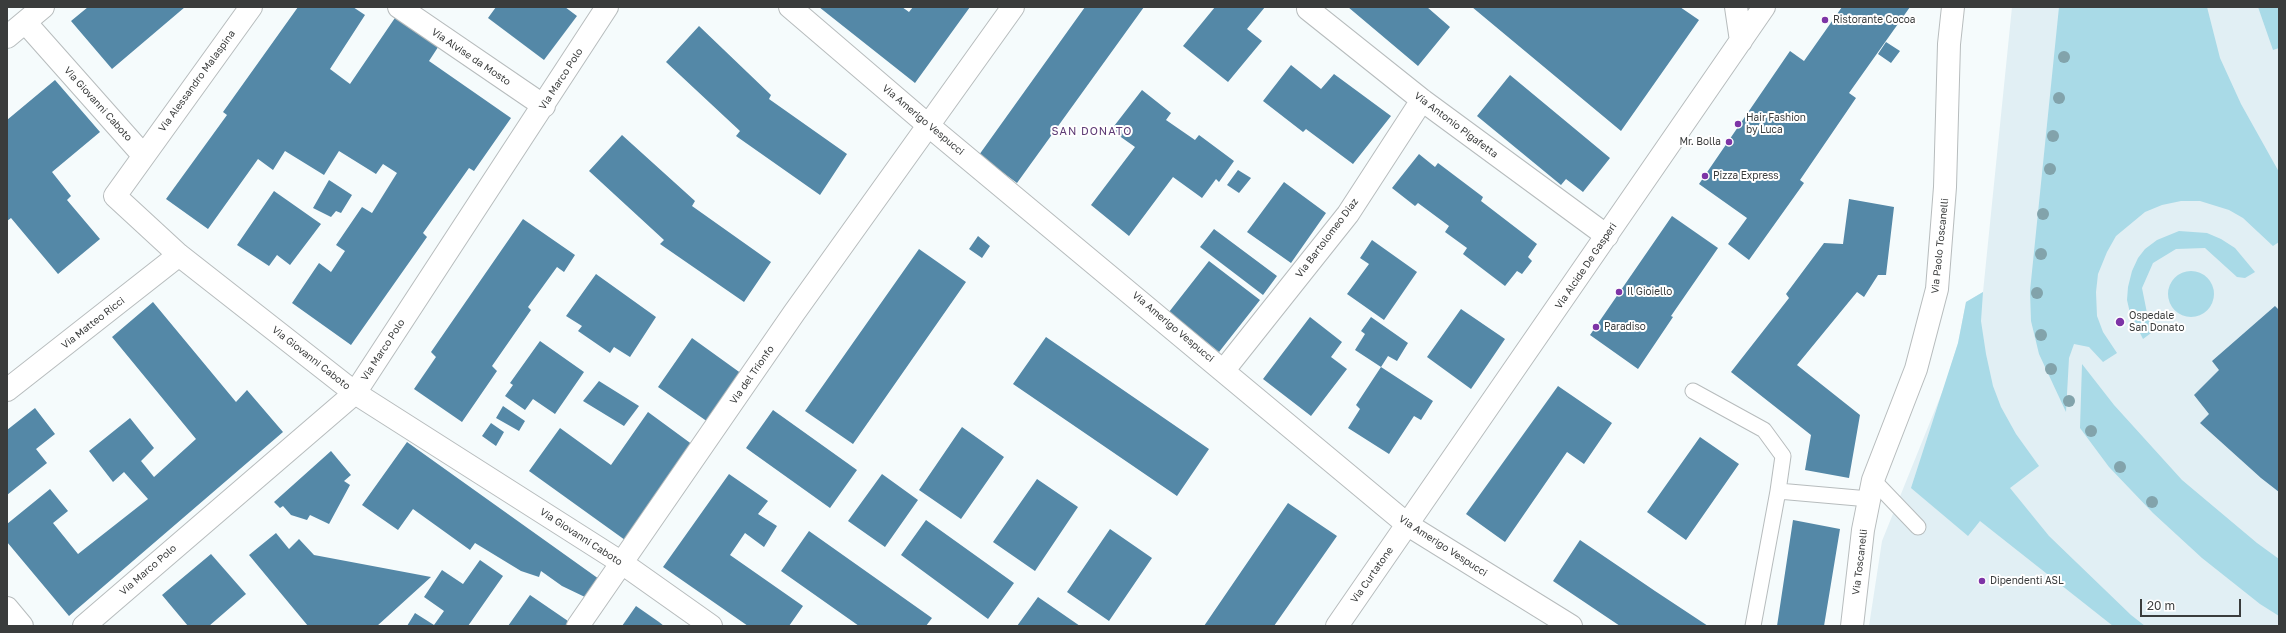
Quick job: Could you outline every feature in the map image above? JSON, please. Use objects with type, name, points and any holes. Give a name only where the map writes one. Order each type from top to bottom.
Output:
[{"type":"street","points":[[7,37],[44,7]]},
{"type":"street","name":"Via Alessandro Malaspina","points":[[143,155],[250,7]]},
{"type":"street","name":"Via Alvise da Mosto","points":[[399,7],[544,106]]},
{"type":"street","name":"Via Marco Polo","points":[[84,626],[355,393],[544,106],[607,7]]},
{"type":"street","name":"Via Amerigo Vespucci","points":[[790,7],[929,126],[1408,524],[1571,626]]},
{"type":"street","name":"Via del Trionfo","points":[[578,626],[794,313],[1013,7]]},
{"type":"street","points":[[1736,7],[1741,41]]},
{"type":"street","name":"Via Alcide De Gasperi","points":[[1408,524],[1764,7]]},
{"type":"street","name":"Via Paolo Toscanelli","points":[[1871,490],[1916,369],[1937,289],[1946,186],[1949,44],[1953,7]]},
{"type":"street","name":"Via Antonio Pigafetta","points":[[1308,9],[1422,100],[1607,236]]},
{"type":"street","name":"Via Giovanni Caboto","points":[[25,22],[143,155],[115,196],[179,255],[355,393],[622,563],[711,626]]},
{"type":"street","name":"Via Bartolomeo Diaz","points":[[1224,370],[1348,214],[1422,100]]},
{"type":"street","name":"Via Matteo Ricci","points":[[7,390],[179,255]]},
{"type":"street","name":"Via Toscanelli","points":[[1852,626],[1863,530],[1871,490]]},
{"type":"street","name":"Via Curtatone","points":[[1336,626],[1408,524]]},
{"type":"street","points":[[7,608],[22,626]]},
{"type":"lane","points":[[1692,390],[1764,430],[1783,456],[1753,626]]},
{"type":"lane","points":[[1778,491],[1871,490],[1918,527]]},
{"type":"shaded area","name":"Ospedale San Donato","points":[[2012,7],[2279,7],[2279,626],[1869,626],[1882,541],[1945,385],[1958,343],[1966,302],[1983,292]]},
{"type":"shaded area","points":[[2059,7],[2207,7],[2220,58],[2241,104],[2279,172],[2279,242],[2273,246],[2243,218],[2229,210],[2200,201],[2181,201],[2162,205],[2145,212],[2116,236],[2107,252],[2098,274],[2096,292],[2097,316],[2103,332],[2117,353],[2103,362],[2089,347],[2074,344],[2069,358],[2066,412],[2039,354],[2031,321],[2030,291]]},
{"type":"shaded area","points":[[2258,7],[2279,7],[2279,48],[2273,50]]},
{"type":"shaded area","points":[[2179,231],[2207,233],[2221,239],[2235,248],[2255,272],[2245,278],[2237,277],[2205,248],[2176,249],[2153,263],[2142,288],[2147,313],[2152,324],[2151,333],[2143,339],[2130,313],[2127,300],[2128,287],[2132,271],[2138,258],[2145,249],[2157,240]]},
{"type":"shaded area","points":[[2186,271],[2196,271],[2204,275],[2210,281],[2214,289],[2214,299],[2210,307],[2204,313],[2196,317],[2186,317],[2178,313],[2172,307],[2168,299],[2168,289],[2172,281],[2178,275]]},
{"type":"shaded area","points":[[1983,292],[1981,321],[1993,386],[2001,407],[2016,434],[2039,466],[2010,488],[2049,536],[2131,615],[2145,626],[2113,626],[1980,521],[1968,536],[1911,488],[1958,343],[1966,302]]},
{"type":"shaded area","points":[[2082,364],[2114,405],[2182,480],[2257,543],[2279,559],[2279,616],[2260,604],[2202,558],[2153,513],[2109,467],[2080,428]]},
{"type":"building","points":[[88,7],[185,7],[112,69],[71,21]]},
{"type":"building","points":[[298,7],[353,7],[365,15],[330,69],[350,84],[401,9],[444,38],[429,61],[511,118],[474,171],[469,168],[423,233],[427,237],[351,345],[292,303],[319,263],[331,272],[345,251],[336,245],[362,207],[372,213],[397,173],[383,164],[376,174],[339,151],[324,175],[285,151],[273,170],[258,159],[208,229],[166,199],[227,115],[223,112]]},
{"type":"building","points":[[496,7],[565,7],[577,16],[544,60],[488,18]]},
{"type":"building","points":[[819,7],[902,7],[909,12],[913,7],[970,7],[915,83]]},
{"type":"building","points":[[1085,7],[1144,7],[1017,183],[979,155]]},
{"type":"building","points":[[1215,7],[1265,7],[1247,29],[1262,41],[1228,82],[1183,46]]},
{"type":"building","points":[[1348,7],[1427,7],[1450,27],[1418,66]]},
{"type":"building","points":[[1472,7],[1680,7],[1699,20],[1621,131]]},
{"type":"building","points":[[1842,7],[1910,7],[1849,93],[1856,98],[1800,180],[1804,183],[1749,260],[1728,244],[1747,218],[1699,184],[1790,51],[1804,61]]},
{"type":"building","points":[[699,26],[771,95],[769,99],[847,154],[820,195],[736,136],[740,131],[666,62]]},
{"type":"building","points":[[1886,42],[1900,51],[1891,63],[1878,54]]},
{"type":"building","points":[[1291,65],[1321,89],[1334,74],[1391,116],[1353,164],[1306,129],[1303,132],[1263,101]]},
{"type":"building","points":[[1510,75],[1610,158],[1583,192],[1566,179],[1561,185],[1477,116]]},
{"type":"building","points":[[55,80],[100,132],[52,172],[71,196],[67,200],[100,239],[58,274],[11,218],[7,221],[7,120]]},
{"type":"building","points":[[1142,90],[1171,113],[1166,120],[1195,140],[1199,135],[1234,161],[1219,182],[1216,179],[1202,198],[1173,177],[1129,236],[1091,205],[1135,147],[1111,130]]},
{"type":"building","points":[[622,135],[695,201],[692,206],[771,262],[744,302],[660,244],[664,240],[589,171]]},
{"type":"building","points":[[1419,154],[1435,167],[1438,163],[1483,197],[1481,201],[1537,244],[1528,257],[1532,261],[1522,274],[1517,271],[1505,286],[1463,254],[1467,248],[1445,232],[1449,226],[1418,203],[1415,206],[1392,188]]},
{"type":"building","points":[[1238,170],[1251,178],[1239,193],[1227,185]]},
{"type":"building","points":[[329,180],[352,195],[341,213],[336,211],[331,217],[313,208]]},
{"type":"building","points":[[1284,182],[1326,213],[1291,263],[1247,232]]},
{"type":"building","points":[[274,191],[321,224],[290,265],[277,255],[269,266],[237,245]]},
{"type":"building","points":[[1849,199],[1894,207],[1886,275],[1878,275],[1864,297],[1857,292],[1797,365],[1860,415],[1849,478],[1805,470],[1811,435],[1731,372],[1789,298],[1786,294],[1824,243],[1843,244]]},
{"type":"building","points":[[1672,216],[1718,248],[1671,316],[1673,317],[1638,369],[1590,335]]},
{"type":"building","points":[[523,219],[575,255],[564,272],[557,267],[528,307],[531,310],[492,366],[497,371],[462,422],[414,389],[436,357],[431,352]]},
{"type":"building","points":[[1214,229],[1277,276],[1263,295],[1200,247]]},
{"type":"building","points":[[978,236],[990,246],[982,258],[969,249]]},
{"type":"building","points":[[1372,240],[1417,272],[1384,320],[1347,294],[1369,264],[1360,258]]},
{"type":"building","points":[[919,249],[966,282],[853,444],[805,411]]},
{"type":"building","points":[[1209,261],[1260,300],[1219,352],[1169,312]]},
{"type":"building","points":[[596,274],[656,317],[630,357],[614,347],[610,353],[578,331],[582,326],[566,316]]},
{"type":"building","points":[[153,302],[236,402],[247,390],[283,432],[69,616],[7,542],[7,524],[50,489],[68,511],[53,523],[78,554],[148,499],[124,472],[113,482],[89,451],[130,418],[154,448],[141,461],[154,477],[196,439],[112,337]]},
{"type":"building","points":[[2275,306],[2279,310],[2279,492],[2261,478],[2200,423],[2209,414],[2194,395],[2219,370],[2212,361]]},
{"type":"building","points":[[1461,309],[1505,339],[1471,389],[1427,357]]},
{"type":"building","points":[[1310,317],[1342,342],[1331,357],[1347,369],[1311,416],[1263,379]]},
{"type":"building","points":[[1371,317],[1408,343],[1397,361],[1388,356],[1381,367],[1355,350],[1365,334],[1361,331]]},
{"type":"building","points":[[1046,337],[1209,449],[1177,496],[1013,384]]},
{"type":"building","points":[[692,338],[742,374],[708,422],[658,387]]},
{"type":"building","points":[[540,341],[584,372],[555,414],[533,399],[525,410],[505,396],[513,385],[510,383]]},
{"type":"building","points":[[1381,367],[1433,401],[1421,420],[1414,416],[1389,454],[1348,428],[1360,409],[1356,405]]},
{"type":"building","points":[[599,381],[639,406],[624,426],[583,401]]},
{"type":"building","points":[[1558,386],[1612,423],[1584,464],[1567,452],[1505,542],[1466,514]]},
{"type":"building","points":[[503,406],[525,421],[519,431],[496,418]]},
{"type":"building","points":[[35,408],[55,434],[36,449],[47,463],[7,495],[7,430]]},
{"type":"building","points":[[773,410],[857,470],[830,508],[746,448]]},
{"type":"building","points":[[648,412],[693,445],[625,540],[529,471],[560,428],[611,465]]},
{"type":"building","points":[[491,423],[504,432],[496,446],[482,436]]},
{"type":"building","points":[[962,427],[1004,457],[961,519],[919,490]]},
{"type":"building","points":[[1700,437],[1739,464],[1686,540],[1647,512]]},
{"type":"building","points":[[407,442],[599,579],[587,598],[562,586],[541,571],[539,577],[521,571],[475,543],[470,550],[413,509],[398,530],[362,505]]},
{"type":"building","points":[[331,451],[351,475],[344,481],[350,485],[329,524],[310,515],[307,520],[291,515],[283,506],[280,508],[274,502]]},
{"type":"building","points":[[729,474],[768,501],[758,514],[777,526],[764,547],[745,533],[730,555],[803,606],[789,626],[748,626],[663,567]]},
{"type":"building","points":[[882,474],[918,500],[885,547],[848,521]]},
{"type":"building","points":[[1037,479],[1078,507],[1035,571],[993,542]]},
{"type":"building","points":[[1288,503],[1337,536],[1274,626],[1204,626]]},
{"type":"building","points":[[926,520],[1014,583],[988,619],[901,555]]},
{"type":"building","points":[[1793,520],[1840,529],[1824,626],[1777,626]]},
{"type":"building","points":[[1110,529],[1152,558],[1109,621],[1067,592]]},
{"type":"building","points":[[809,531],[932,618],[926,626],[859,626],[781,571]]},
{"type":"building","points":[[276,533],[289,549],[299,539],[314,555],[431,577],[377,626],[308,626],[249,555]]},
{"type":"building","points":[[1580,540],[1708,626],[1620,626],[1553,581]]},
{"type":"building","points":[[211,554],[246,594],[209,626],[188,626],[162,595]]},
{"type":"building","points":[[480,560],[503,576],[468,626],[407,626],[415,613],[434,625],[444,611],[424,597],[442,570],[463,584]]},
{"type":"building","points":[[530,595],[568,621],[565,626],[508,626]]},
{"type":"building","points":[[1038,597],[1080,626],[1017,626]]},
{"type":"building","points":[[636,606],[659,622],[664,626],[622,626]]},
{"type":"place","name":"Ristorante Cocoa","points":[[1825,20]]},
{"type":"place","name":"Hair Fashion by Luca","points":[[1738,124]]},
{"type":"place","name":"Mr. Bolla","points":[[1729,142]]},
{"type":"place","name":"Pizza Express","points":[[1705,176]]},
{"type":"place","name":"Il Gioiello","points":[[1619,292]]},
{"type":"place","name":"Ospedale San Donato","points":[[2120,322]]},
{"type":"place","name":"Paradiso","points":[[1596,327]]},
{"type":"place","name":"Dipendenti ASL","points":[[1982,581]]},
{"type":"district","name":"SAN DONATO","points":[[1092,132]]}]
